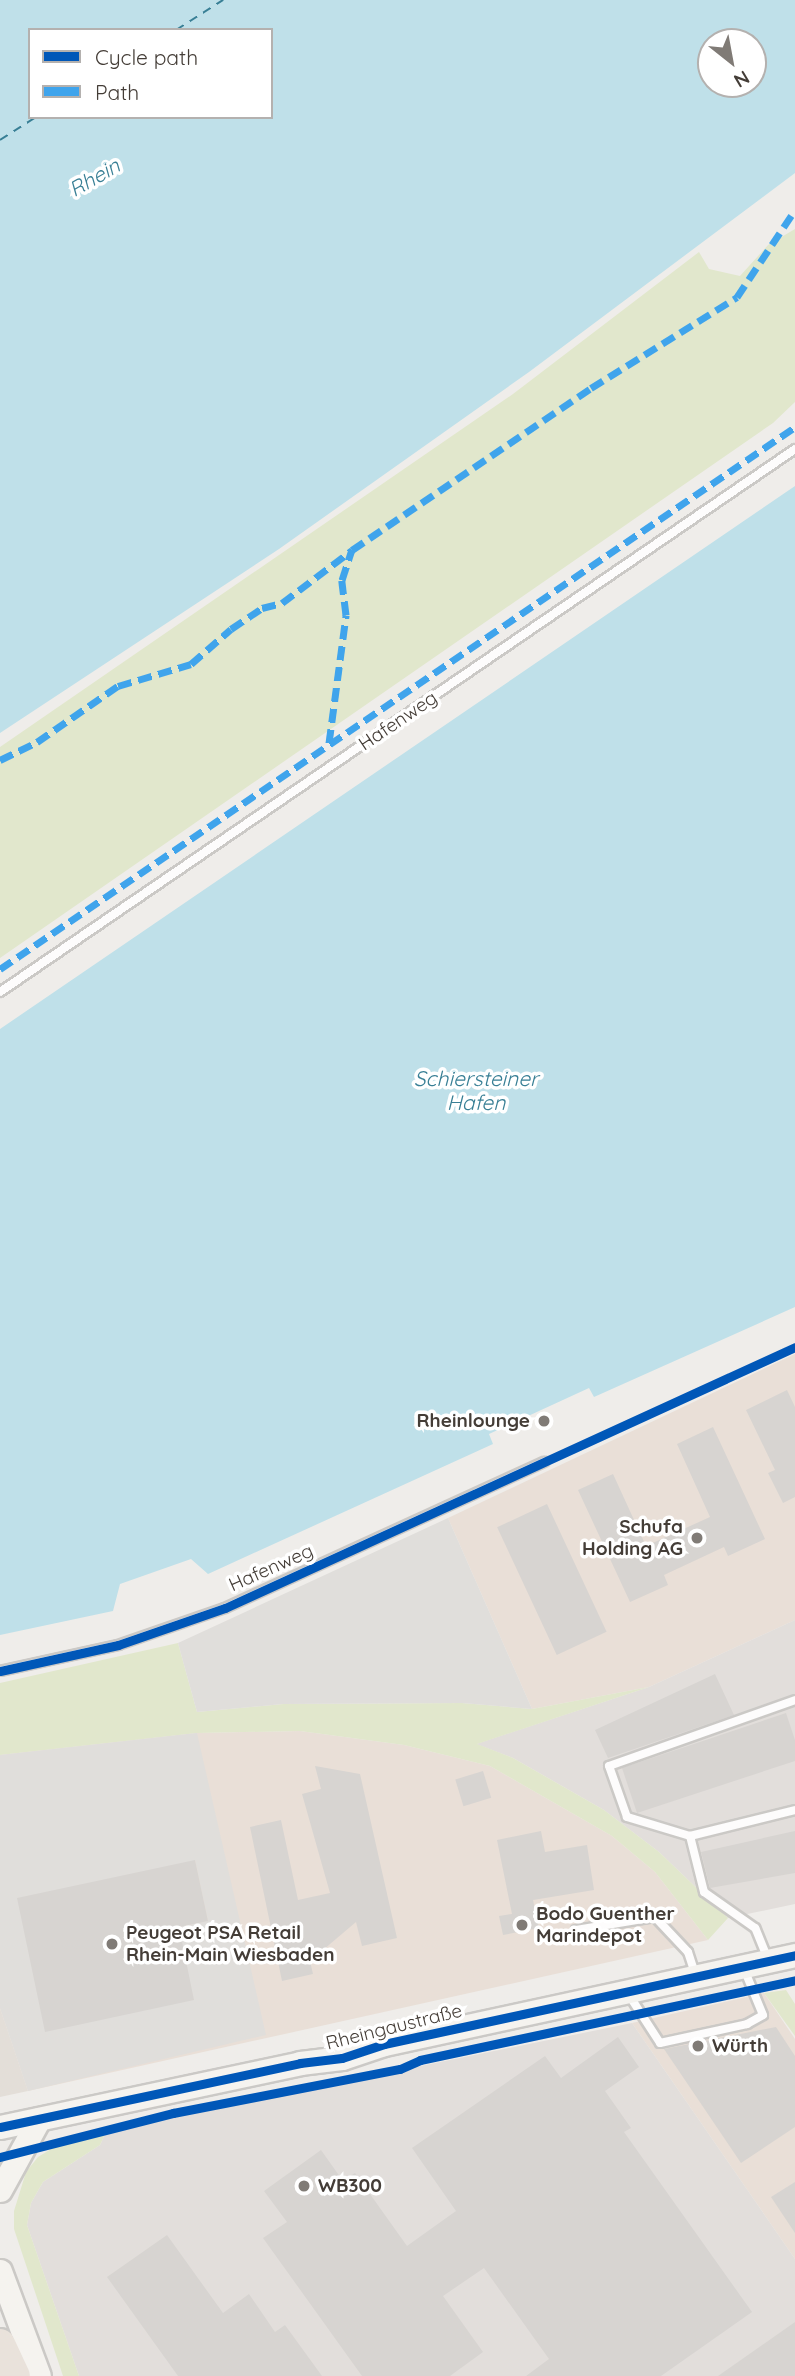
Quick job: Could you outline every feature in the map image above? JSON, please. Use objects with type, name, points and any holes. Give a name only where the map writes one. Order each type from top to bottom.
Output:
[{"type":"highway","points":[[0,2344],[15,2376]]},
{"type":"main road","name":"Rheingaustraße","points":[[0,2127],[300,2063],[326,2051],[384,2045],[795,1955]]},
{"type":"main road","points":[[0,2190],[39,2119]]},
{"type":"main road","points":[[0,2271],[39,2376]]},
{"type":"lane","name":"Hafenweg","points":[[0,992],[795,449]]},
{"type":"lane","name":"Hafenweg","points":[[0,1671],[118,1645],[225,1608],[544,1462]]},
{"type":"lane","points":[[795,1700],[609,1766],[627,1817],[690,1836],[795,1810]]},
{"type":"lane","points":[[690,1836],[704,1892],[755,1928],[768,1960]]},
{"type":"lane","points":[[576,1930],[655,1917],[688,1952],[695,1977]]},
{"type":"lane","points":[[627,1992],[660,2043],[747,2024],[763,2015],[743,1966]]},
{"type":"shaded area","points":[[795,1354],[795,1620],[649,1687],[532,1709],[448,1518]]},
{"type":"shaded area","points":[[448,1518],[532,1709],[462,1703],[283,1704],[197,1712],[178,1643]]},
{"type":"shaded area","points":[[795,1620],[795,1904],[728,1918],[659,1852],[604,1810],[513,1758],[476,1744],[649,1687]]},
{"type":"shaded area","points":[[300,1731],[404,1745],[490,1766],[612,1836],[655,1872],[708,1940],[28,2091],[0,2008],[0,1755],[197,1733]]},
{"type":"shaded area","points":[[197,1733],[266,2035],[28,2091],[0,2008],[0,1755]],"holes":[[[195,1860],[208,1921],[179,1927]]]},
{"type":"shaded area","points":[[764,1993],[795,2039],[795,2259],[632,2023]]},
{"type":"shaded area","points":[[0,2008],[28,2091],[0,2097]]},
{"type":"shaded area","points":[[632,2023],[795,2259],[795,2376],[79,2376],[27,2225],[31,2203],[43,2182],[100,2145],[107,2130]]},
{"type":"green space","points":[[795,229],[795,402],[773,423],[0,958],[0,747],[513,394],[699,252],[709,269],[740,276],[768,245]]},
{"type":"green space","points":[[178,1643],[197,1712],[283,1704],[462,1703],[532,1709],[649,1687],[477,1744],[513,1758],[604,1810],[659,1852],[728,1918],[708,1940],[655,1872],[612,1836],[490,1766],[404,1745],[300,1731],[197,1733],[0,1755],[0,1683]]},
{"type":"green space","points":[[786,1990],[795,2004],[795,2036],[764,1993]]},
{"type":"green space","points":[[107,2130],[100,2145],[43,2182],[31,2203],[27,2225],[79,2376],[63,2376],[14,2229],[14,2211],[26,2172],[38,2157],[61,2143]]},
{"type":"water","name":"Rhein","points":[[0,0],[795,0],[795,173],[529,372],[279,549],[0,733]]},
{"type":"water","name":"Schiersteiner Hafen","points":[[795,486],[795,1307],[594,1397],[589,1388],[489,1434],[493,1444],[208,1574],[191,1559],[120,1584],[113,1611],[0,1635],[0,1029]]},
{"type":"building","points":[[787,1390],[795,1407],[795,1497],[783,1503],[768,1473],[775,1470],[746,1410]]},
{"type":"building","points":[[713,1427],[765,1539],[728,1556],[724,1547],[664,1575],[668,1585],[630,1602],[578,1490],[613,1474],[646,1546],[710,1517],[677,1444]]},
{"type":"building","points":[[547,1504],[607,1632],[557,1655],[497,1527]]},
{"type":"building","points":[[715,1674],[734,1715],[608,1758],[595,1730]]},
{"type":"building","points":[[786,1713],[795,1740],[795,1761],[637,1813],[622,1768]]},
{"type":"building","points":[[315,1766],[360,1774],[397,1938],[362,1946],[356,1922],[310,1961],[313,1974],[282,1981],[250,1827],[281,1820],[298,1900],[330,1893],[302,1794],[321,1789]]},
{"type":"building","points":[[483,1771],[491,1798],[463,1806],[455,1779]]},
{"type":"building","points":[[541,1831],[545,1852],[587,1845],[594,1890],[533,1900],[539,1928],[503,1935],[499,1916],[512,1914],[497,1840]]},
{"type":"building","points":[[795,1831],[795,1873],[710,1888],[701,1852]]},
{"type":"building","points":[[195,1860],[208,1921],[179,1927],[194,2000],[45,2032],[17,1898]]},
{"type":"building","points":[[776,2027],[795,2056],[795,2127],[741,2163],[664,2049]]},
{"type":"building","points":[[618,2037],[639,2067],[605,2091],[631,2128],[624,2132],[752,2312],[661,2376],[526,2376],[549,2359],[484,2268],[443,2296],[483,2352],[450,2376],[362,2376],[263,2238],[287,2222],[264,2191],[321,2150],[343,2181],[355,2173],[407,2246],[456,2211],[412,2148],[545,2056],[561,2078]]},
{"type":"building","points":[[795,2182],[795,2233],[771,2197]]},
{"type":"building","points":[[167,2235],[223,2313],[249,2294],[275,2332],[285,2325],[322,2376],[178,2376],[107,2277]]},
{"type":"building","points":[[795,2322],[795,2376],[718,2376]]},
{"type":"ferry route","points":[[179,28],[223,0]]},
{"type":"ferry route","points":[[0,140],[33,119]]},
{"type":"marked path","points":[[329,743],[346,615],[342,580],[352,550],[591,388],[737,297],[795,210]]},
{"type":"marked path","points":[[0,969],[795,427]]},
{"type":"marked path","points":[[0,760],[37,742],[118,686],[191,664],[231,629],[262,608],[282,603],[352,550]]},
{"type":"cycle path","points":[[0,1671],[118,1645],[225,1608],[795,1347]]},
{"type":"cycle path","points":[[0,2127],[300,2063],[342,2058],[384,2044],[795,1955]]},
{"type":"cycle path","points":[[0,2157],[173,2113],[400,2069],[420,2060],[795,1980]]},
{"type":"place","name":"Rheinlounge","points":[[544,1421]]},
{"type":"place","name":"Schufa Holding AG","points":[[697,1538]]},
{"type":"place","name":"Bodo Guenther Marindepot","points":[[522,1925]]},
{"type":"place","name":"Peugeot PSA Retail Rhein-Main Wiesbaden","points":[[112,1944]]},
{"type":"place","name":"Würth","points":[[698,2046]]},
{"type":"place","name":"WB300","points":[[304,2186]]}]
